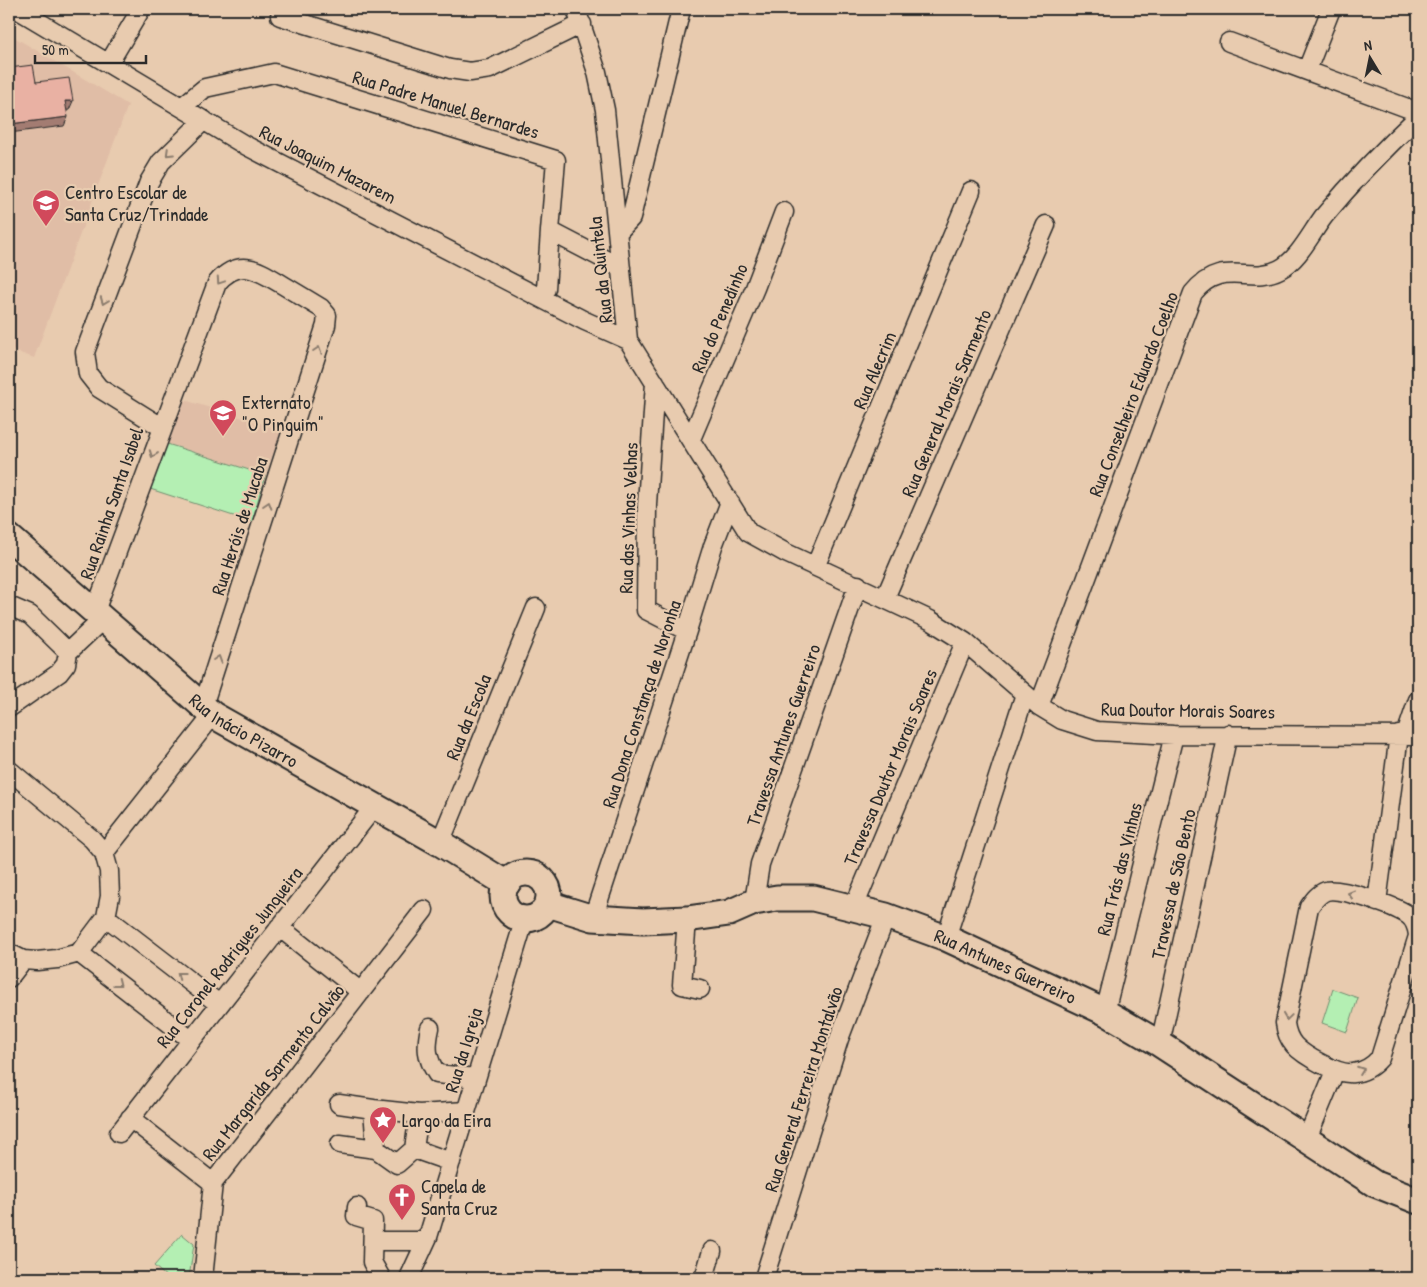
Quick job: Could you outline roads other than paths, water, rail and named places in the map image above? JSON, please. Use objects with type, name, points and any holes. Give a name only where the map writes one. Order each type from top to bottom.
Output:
[{"type":"main road","name":"Rua Inácio Pizarro","points":[[9,537],[208,711],[440,843],[507,884]]},
{"type":"main road","points":[[523,873],[536,875],[546,884],[549,890],[548,904],[539,915],[525,918],[518,917],[508,909],[504,896],[507,884],[517,875],[523,873]]},
{"type":"main road","name":"Rua Antunes Guerreiro","points":[[548,904],[593,918],[643,921],[687,919],[729,913],[754,902],[778,898],[813,898],[886,916],[946,938],[1105,1012],[1160,1044],[1306,1141],[1375,1184],[1418,1201]]},
{"type":"street","name":"Rua Joaquim Mazarem","points":[[17,9],[261,153],[569,313],[628,340]]},
{"type":"street","points":[[109,63],[141,9]]},
{"type":"street","points":[[618,232],[631,218],[681,9]]},
{"type":"street","points":[[1307,70],[1331,9]]},
{"type":"street","points":[[280,16],[450,69],[470,72],[490,69],[579,17]]},
{"type":"street","name":"Rua da Quintela","points":[[579,17],[597,72],[605,110],[628,340],[730,502]]},
{"type":"street","points":[[1230,42],[1418,112]]},
{"type":"street","name":"Rua Padre Manuel Bernardes","points":[[183,106],[205,88],[274,73],[556,160],[550,231]]},
{"type":"street","name":"Rua Conselheiro Eduardo Coelho","points":[[1039,706],[1193,294],[1203,281],[1219,274],[1268,272],[1280,269],[1385,147],[1418,117]]},
{"type":"street","name":"Rua Rainha Santa Isabel","points":[[100,615],[163,428],[99,388],[88,374],[85,352],[149,182],[161,162],[204,120]]},
{"type":"street","name":"Rua Alecrim","points":[[816,565],[971,191]]},
{"type":"street","name":"Rua do Penedinho","points":[[691,439],[784,212]]},
{"type":"street","name":"Rua General Morais Sarmento","points":[[885,598],[1046,225]]},
{"type":"street","points":[[546,289],[550,231],[621,268]]},
{"type":"street","name":"Rua Heróis de Mucaba","points":[[163,428],[218,282],[226,273],[241,268],[255,269],[321,308],[327,316],[326,325],[208,711]]},
{"type":"street","name":"Rua das Vinhas Velhas","points":[[655,382],[647,504],[646,610],[688,631]]},
{"type":"street","name":"Rua Doutor Morais Soares","points":[[730,502],[748,532],[786,553],[858,584],[930,620],[965,642],[1039,706],[1062,720],[1097,731],[1174,735],[1408,735]]},
{"type":"street","name":"Rua Dona Constança de Noronha","points":[[593,918],[688,631],[712,546],[730,502]]},
{"type":"street","name":"Travessa Antunes Guerreiro","points":[[754,902],[760,864],[858,584]]},
{"type":"street","points":[[9,606],[30,615],[68,652]]},
{"type":"street","name":"Rua da Escola","points":[[440,843],[536,608]]},
{"type":"street","points":[[9,708],[59,673],[66,664],[68,652],[100,615]]},
{"type":"street","name":"Travessa Doutor Morais Soares","points":[[854,907],[965,642]]},
{"type":"street","points":[[946,938],[1025,694]]},
{"type":"street","points":[[1377,902],[1408,735],[1418,700]]},
{"type":"street","points":[[104,853],[208,711]]},
{"type":"street","name":"Travessa de São Bento","points":[[1160,1044],[1228,734]]},
{"type":"street","name":"Rua Trás das Vinhas","points":[[1105,1012],[1150,840],[1174,735]]},
{"type":"street","points":[[9,770],[92,838],[104,853],[109,871],[110,896],[106,917],[79,952],[57,959],[37,961],[16,956],[9,978]]},
{"type":"street","name":"Rua Coronel Rodrigues Junqueira","points":[[118,1133],[374,807]]},
{"type":"street","points":[[1326,891],[1338,891],[1377,902],[1408,915],[1416,924],[1418,936],[1380,1058],[1364,1070],[1352,1074],[1336,1071],[1301,1051],[1287,1033],[1285,1023],[1309,907],[1316,897],[1326,891]]},
{"type":"street","name":"Rua Margarida Sarmento Calvão","points":[[203,1278],[213,1183],[424,910]]},
{"type":"street","name":"Rua General Ferreira Montalvão","points":[[764,1278],[839,1039],[886,916]]},
{"type":"street","points":[[106,917],[219,1004]]},
{"type":"street","name":"Rua da Igreja","points":[[409,1278],[426,1241],[525,918]]},
{"type":"street","points":[[687,919],[682,985],[700,989]]},
{"type":"street","points":[[279,927],[361,992]]},
{"type":"street","points":[[79,952],[191,1040]]},
{"type":"street","points":[[430,1028],[427,1052],[437,1074],[476,1078]]},
{"type":"street","points":[[1306,1141],[1336,1071]]},
{"type":"street","points":[[339,1104],[419,1114],[466,1112]]},
{"type":"street","points":[[374,1109],[376,1149]]},
{"type":"street","points":[[340,1144],[376,1149],[397,1164],[414,1148],[419,1114]]},
{"type":"street","points":[[130,1118],[213,1183]]},
{"type":"street","points":[[414,1148],[451,1162]]},
{"type":"street","points":[[357,1207],[356,1216],[374,1221],[372,1262],[381,1278]]},
{"type":"street","points":[[374,1241],[426,1241]]},
{"type":"street","points":[[704,1278],[712,1251]]},
{"type":"place","name":"Centro Escolar de Santa Cruz/Trindade","points":[[46,227]]},
{"type":"place","name":"Externato \"O Pinguim\"","points":[[223,437]]},
{"type":"place","name":"Largo da Eira","points":[[383,1144]]},
{"type":"place","name":"Capela de Santa Cruz","points":[[402,1221]]}]
